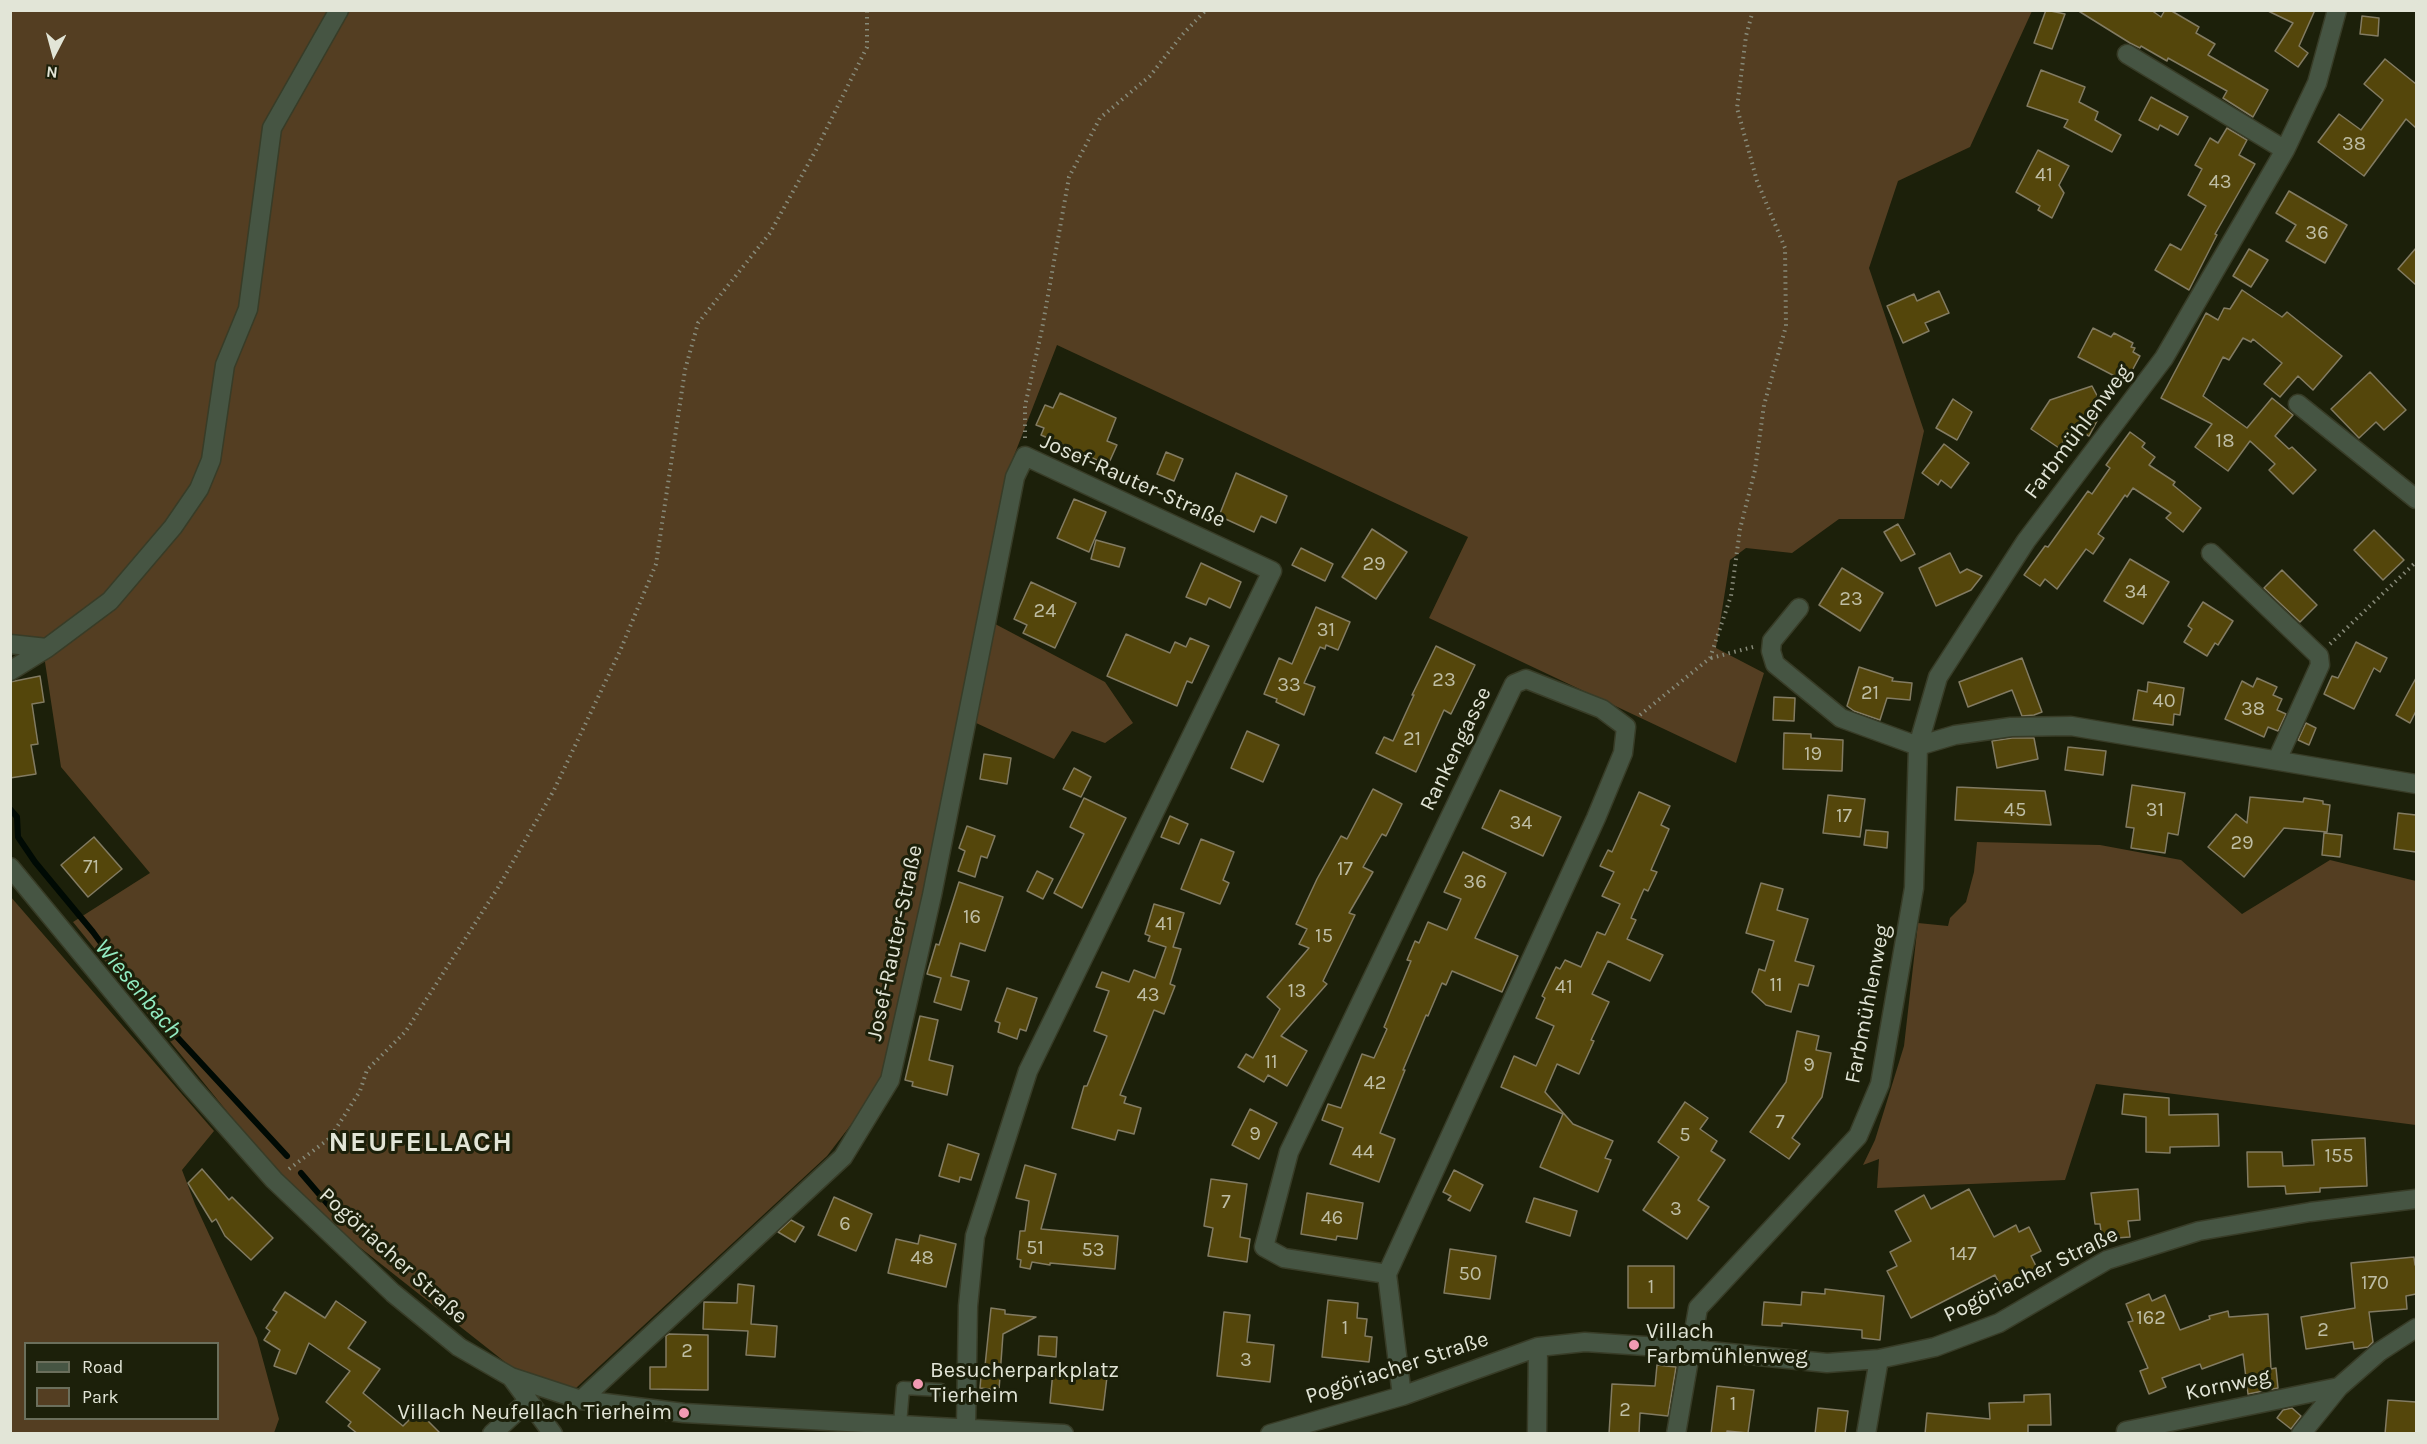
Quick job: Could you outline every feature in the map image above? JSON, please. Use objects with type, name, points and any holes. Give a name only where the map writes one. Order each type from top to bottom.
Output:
[{"type":"street","points":[[10,671],[47,648],[110,601],[173,527],[199,489],[212,460],[225,365],[248,309],[272,128],[339,10]]},
{"type":"street","name":"Farbmühlenweg","points":[[1676,1434],[1698,1308],[1858,1136],[1880,1084],[1914,888],[1918,746],[1938,677],[2026,541],[2163,358],[2285,150],[2317,82],[2337,10]]},
{"type":"street","points":[[2127,54],[2285,150]]},
{"type":"street","points":[[2298,404],[2416,499]]},
{"type":"street","name":"Josef-Rauter-Straße","points":[[581,1400],[843,1157],[890,1080],[932,895],[1015,477],[1025,456],[1272,571],[1028,1071],[975,1236],[968,1306],[966,1427]]},
{"type":"street","points":[[2211,553],[2319,656],[2320,665],[2277,760]]},
{"type":"street","points":[[1799,608],[1772,641],[1771,651],[1775,664],[1841,718],[1918,746],[1955,735],[2011,727],[2071,726],[2416,784]]},
{"type":"street","points":[[10,644],[47,648]]},
{"type":"street","name":"Rankengasse","points":[[1387,1274],[1284,1258],[1264,1247],[1289,1152],[1514,684],[1526,679],[1602,710],[1626,727]]},
{"type":"street","points":[[1402,1396],[1387,1274],[1596,818],[1623,753],[1626,727]]},
{"type":"street","name":"Pogöriacher Straße","points":[[10,867],[190,1085],[274,1180],[393,1293],[459,1347],[511,1377],[581,1400],[684,1413],[892,1427],[966,1427],[1064,1434]]},
{"type":"street","name":"Pogöriacher Straße","points":[[1270,1434],[1402,1396],[1538,1347],[1585,1342],[1690,1349],[1827,1363],[1879,1359],[1935,1347],[1999,1323],[2107,1260],[2199,1231],[2310,1212],[2416,1199]]},
{"type":"street","name":"Kornweg","points":[[2301,1434],[2339,1387],[2379,1352],[2416,1328]]},
{"type":"street","points":[[1537,1434],[1538,1347]]},
{"type":"street","points":[[1866,1434],[1879,1359]]},
{"type":"street","points":[[511,1377],[553,1434]]},
{"type":"street","name":"Kornweg","points":[[2126,1431],[2339,1387]]},
{"type":"street","points":[[492,1434],[528,1401]]},
{"type":"lane","points":[[892,1427],[903,1388],[941,1390]]},
{"type":"path","points":[[274,1180],[330,1138],[360,1091],[367,1070],[406,1031],[499,886],[554,789],[620,651],[656,564],[685,370],[698,322],[770,233],[816,150],[867,47],[867,10]]},
{"type":"path","points":[[1025,456],[1024,406],[1042,329],[1069,177],[1100,118],[1150,76],[1182,35],[1206,10]]},
{"type":"path","points":[[1710,658],[1731,596],[1740,529],[1755,470],[1764,405],[1786,326],[1785,248],[1757,181],[1737,108],[1746,36],[1753,10]]},
{"type":"path","points":[[2319,656],[2416,562]]},
{"type":"path","points":[[1626,727],[1710,658],[1755,647],[1771,651]]},
{"type":"green space","points":[[10,11],[2032,11],[1970,147],[1898,181],[1869,268],[1924,431],[1904,519],[1839,519],[1792,553],[1746,548],[1730,560],[1716,648],[1764,673],[1736,763],[1429,618],[1468,537],[1057,345],[1005,479],[980,616],[1105,682],[1133,723],[1105,743],[1072,731],[1054,759],[961,716],[886,1079],[827,1156],[576,1388],[529,1381],[324,1219],[273,1168],[73,922],[150,873],[61,767],[43,649],[11,643]]},
{"type":"green space","points":[[1977,842],[2100,845],[2181,860],[2242,914],[2330,860],[2416,881],[2416,1125],[2096,1084],[2065,1180],[1877,1188],[1879,1159],[1863,1165],[1875,1140],[1904,1046],[1918,923],[1948,926],[1950,918],[1966,902],[1974,872]]},
{"type":"green space","points":[[10,896],[214,1131],[182,1170],[195,1204],[257,1338],[279,1419],[274,1433],[11,1433]]},
{"type":"building","points":[[2046,10],[2065,14],[2052,49],[2034,43]]},
{"type":"building","points":[[2077,10],[2151,10],[2161,17],[2165,10],[2170,10],[2199,27],[2196,33],[2215,44],[2208,55],[2268,90],[2253,117],[2223,98],[2227,91],[2168,58],[2167,61],[2141,46],[2140,48],[2130,43]]},
{"type":"building","points":[[2266,10],[2315,10],[2299,46],[2308,53],[2298,67],[2275,51],[2293,23]]},
{"type":"building","points":[[2362,16],[2379,18],[2378,36],[2360,34]]},
{"type":"building","points":[[2385,59],[2416,84],[2416,128],[2406,119],[2364,176],[2318,142],[2339,114],[2361,130],[2383,100],[2364,84]]},
{"type":"building","points":[[2041,70],[2085,87],[2079,102],[2098,112],[2095,120],[2121,135],[2112,152],[2064,127],[2068,120],[2027,106]]},
{"type":"building","points":[[2151,97],[2188,117],[2178,135],[2160,125],[2158,130],[2139,120]]},
{"type":"building","points":[[2227,128],[2247,140],[2239,155],[2255,164],[2215,234],[2217,235],[2189,290],[2155,270],[2170,244],[2181,250],[2206,206],[2188,195],[2202,169],[2195,165],[2210,138],[2218,143]]},
{"type":"building","points":[[2038,150],[2069,166],[2059,185],[2064,193],[2052,218],[2038,210],[2040,206],[2016,192]]},
{"type":"building","points":[[2289,191],[2347,225],[2325,263],[2286,241],[2296,225],[2276,213]]},
{"type":"building","points":[[2416,248],[2416,285],[2398,269]]},
{"type":"building","points":[[2249,249],[2268,260],[2251,287],[2233,276]]},
{"type":"building","points":[[2242,290],[2282,317],[2287,312],[2342,356],[2313,390],[2298,376],[2280,397],[2264,384],[2282,363],[2253,339],[2251,342],[2243,338],[2229,360],[2223,357],[2203,396],[2247,428],[2272,398],[2293,415],[2275,436],[2289,449],[2292,447],[2316,470],[2293,494],[2269,470],[2275,464],[2250,441],[2228,471],[2195,447],[2212,424],[2161,398],[2206,313],[2218,320],[2224,308],[2230,309]]},
{"type":"building","points":[[1939,291],[1949,313],[1925,323],[1929,331],[1903,343],[1887,306],[1914,294],[1917,301]]},
{"type":"building","points":[[2093,328],[2111,337],[2114,333],[2133,343],[2131,347],[2135,348],[2133,352],[2140,356],[2126,382],[2078,357]]},
{"type":"building","points":[[2370,372],[2406,410],[2384,430],[2376,422],[2359,438],[2331,409]]},
{"type":"building","points":[[2092,386],[2101,403],[2092,407],[2097,421],[2089,436],[2079,431],[2075,436],[2069,434],[2059,448],[2031,429],[2050,400]]},
{"type":"building","points":[[1060,393],[1116,418],[1107,441],[1117,445],[1108,465],[1041,435],[1044,428],[1036,425],[1045,405],[1053,408]]},
{"type":"building","points":[[1953,399],[1972,412],[1957,440],[1936,428]]},
{"type":"building","points":[[2130,432],[2145,443],[2142,447],[2155,457],[2149,465],[2175,482],[2173,485],[2201,508],[2183,532],[2166,518],[2171,513],[2133,488],[2127,497],[2125,495],[2098,534],[2104,538],[2093,554],[2086,549],[2057,589],[2045,579],[2040,586],[2024,575],[2045,546],[2048,547],[2088,491],[2092,494],[2110,468],[2106,465]]},
{"type":"building","points":[[1944,444],[1969,463],[1951,488],[1941,480],[1938,485],[1922,473]]},
{"type":"building","points":[[1166,452],[1183,459],[1174,481],[1157,474]]},
{"type":"building","points":[[1236,473],[1287,496],[1276,523],[1261,516],[1254,532],[1219,516]]},
{"type":"building","points":[[1074,499],[1106,512],[1089,552],[1057,538]]},
{"type":"building","points":[[1898,524],[1915,554],[1901,561],[1884,532]]},
{"type":"building","points":[[1372,529],[1407,552],[1376,599],[1342,577]]},
{"type":"building","points":[[2374,530],[2404,560],[2383,580],[2354,550]]},
{"type":"building","points":[[1096,540],[1125,548],[1119,567],[1091,559]]},
{"type":"building","points":[[1301,548],[1333,564],[1325,581],[1292,565]]},
{"type":"building","points":[[1950,553],[1960,573],[1967,569],[1982,576],[1971,590],[1936,606],[1919,568]]},
{"type":"building","points":[[2130,559],[2169,582],[2143,624],[2104,601]]},
{"type":"building","points":[[1201,563],[1241,582],[1230,608],[1209,598],[1206,605],[1186,597]]},
{"type":"building","points":[[1842,568],[1883,593],[1860,631],[1819,605]]},
{"type":"building","points":[[2282,570],[2317,605],[2300,622],[2264,588]]},
{"type":"building","points":[[1031,582],[1076,603],[1055,648],[1023,633],[1027,625],[1014,619]]},
{"type":"building","points":[[2203,602],[2233,621],[2218,645],[2215,643],[2207,656],[2184,642],[2192,629],[2188,626]]},
{"type":"building","points":[[1316,607],[1350,622],[1338,650],[1326,645],[1325,649],[1320,647],[1304,683],[1315,687],[1304,715],[1264,694],[1279,658],[1292,664]]},
{"type":"building","points":[[1126,634],[1170,653],[1175,642],[1186,647],[1190,638],[1209,646],[1192,683],[1187,681],[1177,706],[1107,676]]},
{"type":"building","points":[[2356,642],[2387,658],[2380,672],[2374,668],[2354,709],[2324,694],[2332,676],[2338,678]]},
{"type":"building","points":[[1436,646],[1475,665],[1451,714],[1444,710],[1416,772],[1376,753],[1384,737],[1393,741]]},
{"type":"building","points":[[2022,658],[2042,712],[2022,716],[2012,690],[1968,707],[1959,682]]},
{"type":"building","points":[[1859,667],[1893,678],[1892,681],[1912,683],[1910,700],[1887,698],[1880,720],[1854,711],[1847,706]]},
{"type":"building","points":[[40,676],[44,702],[32,704],[38,744],[31,745],[36,774],[10,778],[10,682]]},
{"type":"building","points":[[2257,678],[2277,687],[2273,695],[2282,699],[2277,710],[2286,714],[2278,731],[2268,727],[2264,737],[2225,719],[2242,681],[2253,687]]},
{"type":"building","points":[[2416,678],[2416,711],[2410,723],[2396,715]]},
{"type":"building","points":[[2148,682],[2184,688],[2180,715],[2174,714],[2173,725],[2133,720],[2138,690],[2147,692]]},
{"type":"building","points":[[1774,697],[1795,698],[1794,721],[1773,720]]},
{"type":"building","points":[[2306,723],[2316,728],[2309,745],[2298,740]]},
{"type":"building","points":[[1247,731],[1279,745],[1263,782],[1231,768]]},
{"type":"building","points":[[1784,733],[1811,734],[1811,738],[1843,740],[1842,771],[1783,769]]},
{"type":"building","points":[[2034,738],[2038,759],[1997,768],[1992,741]]},
{"type":"building","points":[[2068,747],[2106,751],[2103,775],[2065,770]]},
{"type":"building","points":[[984,754],[1011,758],[1007,784],[980,779]]},
{"type":"building","points":[[1074,768],[1091,777],[1081,797],[1063,789]]},
{"type":"building","points":[[2132,785],[2185,793],[2178,835],[2168,833],[2165,853],[2131,848],[2134,828],[2126,827]]},
{"type":"building","points":[[1957,787],[2045,791],[2051,825],[1955,820]]},
{"type":"building","points":[[1373,789],[1402,804],[1386,836],[1382,834],[1363,867],[1373,872],[1349,913],[1355,915],[1323,981],[1327,984],[1281,1036],[1307,1051],[1287,1086],[1268,1075],[1264,1082],[1238,1067],[1246,1054],[1253,1058],[1280,1009],[1267,997],[1309,948],[1299,944],[1307,929],[1296,924],[1341,836],[1347,839]]},
{"type":"building","points":[[1500,790],[1561,817],[1543,856],[1482,828]]},
{"type":"building","points":[[1639,792],[1670,806],[1661,825],[1669,829],[1651,870],[1657,872],[1648,891],[1644,889],[1631,918],[1636,920],[1627,939],[1663,955],[1650,981],[1608,961],[1592,994],[1609,1002],[1591,1040],[1594,1041],[1579,1074],[1557,1064],[1545,1092],[1573,1124],[1613,1141],[1605,1158],[1611,1160],[1598,1192],[1540,1167],[1563,1114],[1501,1087],[1514,1056],[1536,1066],[1554,1026],[1536,1018],[1545,998],[1542,996],[1556,967],[1560,969],[1565,960],[1581,967],[1597,932],[1605,935],[1620,904],[1602,896],[1614,872],[1600,866],[1608,850],[1612,852]]},
{"type":"building","points":[[1828,795],[1865,799],[1860,837],[1823,833]]},
{"type":"building","points":[[2250,797],[2303,802],[2304,798],[2323,801],[2323,804],[2330,805],[2327,832],[2284,828],[2244,877],[2208,847],[2236,814],[2247,823]]},
{"type":"building","points":[[1084,798],[1126,818],[1082,908],[1054,893],[1084,834],[1070,827]]},
{"type":"building","points":[[2398,813],[2416,815],[2416,852],[2394,849]]},
{"type":"building","points":[[1170,816],[1188,824],[1179,844],[1161,837]]},
{"type":"building","points":[[967,826],[995,836],[987,858],[981,856],[975,877],[958,871],[965,851],[959,848]]},
{"type":"building","points":[[1866,830],[1888,832],[1887,848],[1864,845]]},
{"type":"building","points":[[2324,833],[2342,835],[2340,857],[2322,855]]},
{"type":"building","points":[[94,837],[122,869],[88,897],[61,865]]},
{"type":"building","points":[[1201,839],[1234,852],[1223,880],[1229,883],[1220,904],[1181,889]]},
{"type":"building","points":[[1463,852],[1506,873],[1475,938],[1518,956],[1502,992],[1452,971],[1446,985],[1442,983],[1403,1070],[1405,1070],[1380,1133],[1395,1139],[1379,1182],[1330,1164],[1343,1128],[1322,1120],[1328,1104],[1341,1108],[1362,1054],[1374,1058],[1387,1029],[1384,1027],[1411,961],[1407,960],[1415,941],[1419,943],[1428,922],[1447,930],[1461,899],[1444,892]]},
{"type":"building","points":[[1037,871],[1053,879],[1043,899],[1027,891]]},
{"type":"building","points":[[959,882],[1003,897],[985,951],[960,943],[951,976],[969,981],[961,1010],[934,1002],[941,978],[927,974],[936,944],[939,945]]},
{"type":"building","points":[[1761,883],[1783,889],[1777,910],[1808,919],[1795,961],[1814,966],[1808,986],[1799,984],[1791,1012],[1766,1005],[1752,992],[1759,969],[1765,971],[1774,941],[1746,933]]},
{"type":"building","points":[[1154,904],[1184,913],[1173,947],[1181,949],[1170,984],[1175,986],[1164,1014],[1154,1010],[1120,1095],[1126,1097],[1124,1103],[1141,1108],[1134,1134],[1118,1130],[1115,1140],[1072,1128],[1084,1086],[1087,1086],[1107,1036],[1094,1031],[1109,991],[1096,987],[1102,972],[1129,982],[1134,970],[1155,978],[1166,947],[1148,941],[1150,936],[1145,934]]},
{"type":"building","points":[[1007,988],[1037,998],[1026,1031],[1020,1029],[1017,1039],[998,1032],[1000,1023],[995,1021]]},
{"type":"building","points":[[920,1016],[938,1020],[929,1060],[953,1066],[947,1095],[912,1086],[913,1082],[905,1080]]},
{"type":"building","points":[[1797,1031],[1819,1036],[1816,1050],[1831,1053],[1822,1097],[1792,1138],[1800,1144],[1789,1159],[1750,1132],[1786,1082]]},
{"type":"building","points":[[2124,1094],[2169,1098],[2169,1115],[2218,1114],[2219,1146],[2170,1147],[2170,1153],[2146,1152],[2146,1117],[2122,1114]]},
{"type":"building","points":[[1685,1102],[1708,1118],[1700,1129],[1717,1141],[1711,1151],[1725,1160],[1698,1200],[1709,1207],[1687,1239],[1643,1210],[1679,1157],[1658,1142]]},
{"type":"building","points":[[1250,1109],[1277,1123],[1259,1159],[1232,1145]]},
{"type":"building","points":[[2365,1138],[2367,1186],[2320,1188],[2320,1192],[2286,1194],[2285,1186],[2248,1187],[2247,1152],[2282,1152],[2283,1166],[2314,1165],[2312,1140]]},
{"type":"building","points":[[948,1144],[979,1154],[971,1180],[960,1177],[959,1182],[939,1176]]},
{"type":"building","points":[[1025,1165],[1056,1174],[1041,1229],[1118,1236],[1115,1269],[1032,1262],[1030,1269],[1020,1267],[1021,1260],[1017,1259],[1020,1231],[1025,1231],[1029,1201],[1016,1198]]},
{"type":"building","points":[[202,1169],[229,1200],[232,1197],[273,1238],[251,1260],[225,1236],[216,1219],[212,1222],[188,1183]]},
{"type":"building","points":[[1454,1170],[1483,1185],[1470,1211],[1448,1200],[1451,1196],[1443,1192]]},
{"type":"building","points":[[1211,1179],[1247,1184],[1240,1237],[1250,1239],[1247,1262],[1208,1256],[1213,1228],[1204,1226]]},
{"type":"building","points":[[1969,1189],[1994,1237],[2016,1225],[2019,1232],[2029,1227],[2041,1251],[2031,1256],[2040,1274],[2004,1293],[1995,1275],[1911,1318],[1887,1271],[1897,1266],[1890,1252],[1911,1241],[1895,1211],[1924,1195],[1931,1209]]},
{"type":"building","points":[[2138,1189],[2140,1220],[2128,1221],[2130,1237],[2102,1239],[2100,1224],[2095,1224],[2091,1193]]},
{"type":"building","points":[[1307,1193],[1363,1203],[1357,1239],[1337,1236],[1336,1240],[1301,1234]]},
{"type":"building","points":[[834,1197],[872,1214],[856,1251],[818,1235]]},
{"type":"building","points":[[1534,1198],[1577,1211],[1570,1236],[1526,1222]]},
{"type":"building","points":[[791,1220],[804,1227],[795,1242],[778,1232]]},
{"type":"building","points":[[920,1235],[956,1244],[946,1287],[888,1273],[896,1239],[918,1244]]},
{"type":"building","points":[[1450,1249],[1496,1256],[1490,1299],[1444,1293]]},
{"type":"building","points":[[2414,1257],[2416,1294],[2406,1296],[2407,1309],[2369,1312],[2373,1342],[2368,1347],[2354,1349],[2353,1342],[2306,1349],[2301,1317],[2355,1308],[2351,1263]]},
{"type":"building","points":[[1628,1266],[1674,1266],[1674,1308],[1628,1308]]},
{"type":"building","points":[[738,1284],[754,1286],[751,1324],[777,1326],[775,1357],[746,1355],[748,1331],[703,1329],[704,1302],[737,1303]]},
{"type":"building","points":[[1825,1289],[1884,1296],[1880,1340],[1862,1338],[1862,1330],[1782,1323],[1782,1326],[1762,1325],[1764,1302],[1801,1305],[1802,1292],[1825,1294]]},
{"type":"building","points":[[285,1292],[325,1318],[336,1301],[366,1322],[348,1348],[380,1369],[363,1393],[403,1426],[418,1411],[441,1434],[358,1434],[348,1426],[351,1422],[326,1402],[350,1371],[309,1343],[296,1374],[274,1366],[280,1350],[264,1340],[270,1331],[266,1328],[277,1312],[273,1310]]},
{"type":"building","points":[[2149,1294],[2152,1301],[2165,1295],[2180,1330],[2210,1319],[2209,1316],[2228,1311],[2229,1317],[2268,1314],[2271,1369],[2276,1368],[2278,1388],[2248,1394],[2243,1354],[2202,1369],[2200,1364],[2162,1378],[2166,1387],[2149,1394],[2140,1371],[2148,1368],[2128,1322],[2133,1321],[2126,1304]]},
{"type":"building","points":[[1328,1300],[1358,1303],[1357,1318],[1367,1319],[1365,1336],[1372,1337],[1369,1362],[1322,1357]]},
{"type":"building","points":[[991,1308],[1005,1310],[1005,1314],[1036,1317],[1003,1334],[999,1390],[980,1388],[982,1365],[985,1366]]},
{"type":"building","points":[[1224,1312],[1250,1315],[1247,1342],[1274,1345],[1270,1382],[1217,1376]]},
{"type":"building","points":[[669,1334],[708,1335],[708,1390],[650,1389],[650,1367],[666,1367],[666,1336]]},
{"type":"building","points":[[1039,1336],[1057,1337],[1056,1357],[1038,1355]]},
{"type":"building","points":[[1657,1365],[1676,1367],[1668,1416],[1640,1413],[1639,1434],[1609,1434],[1612,1384],[1655,1386]]},
{"type":"building","points":[[1053,1371],[1107,1377],[1103,1410],[1050,1403]]},
{"type":"building","points":[[1717,1386],[1754,1390],[1748,1433],[1727,1431],[1727,1434],[1711,1434]]},
{"type":"building","points":[[2050,1394],[2051,1425],[2028,1425],[2028,1434],[1925,1434],[1927,1413],[1990,1419],[1989,1403],[2024,1402],[2024,1395]]},
{"type":"building","points":[[2388,1400],[2416,1402],[2416,1434],[2385,1434]]},
{"type":"building","points":[[1818,1408],[1848,1411],[1845,1434],[1815,1434]]},
{"type":"building","points":[[2292,1408],[2301,1416],[2291,1429],[2277,1418],[2283,1410]]},
{"type":"waterway","name":"Wiesenbach","points":[[10,809],[17,817],[18,837],[35,862],[93,932],[142,999],[287,1156]]},
{"type":"waterway","name":"Wiesenbach","points":[[301,1173],[343,1222]]},
{"type":"place","name":"Villach Farbmühlenweg","points":[[1634,1345]]},
{"type":"place","name":"Besucherparkplatz Tierheim","points":[[918,1384]]},
{"type":"place","name":"Villach Neufellach Tierheim","points":[[684,1413]]},
{"type":"district","name":"NEUFELLACH","points":[[421,1143]]}]
